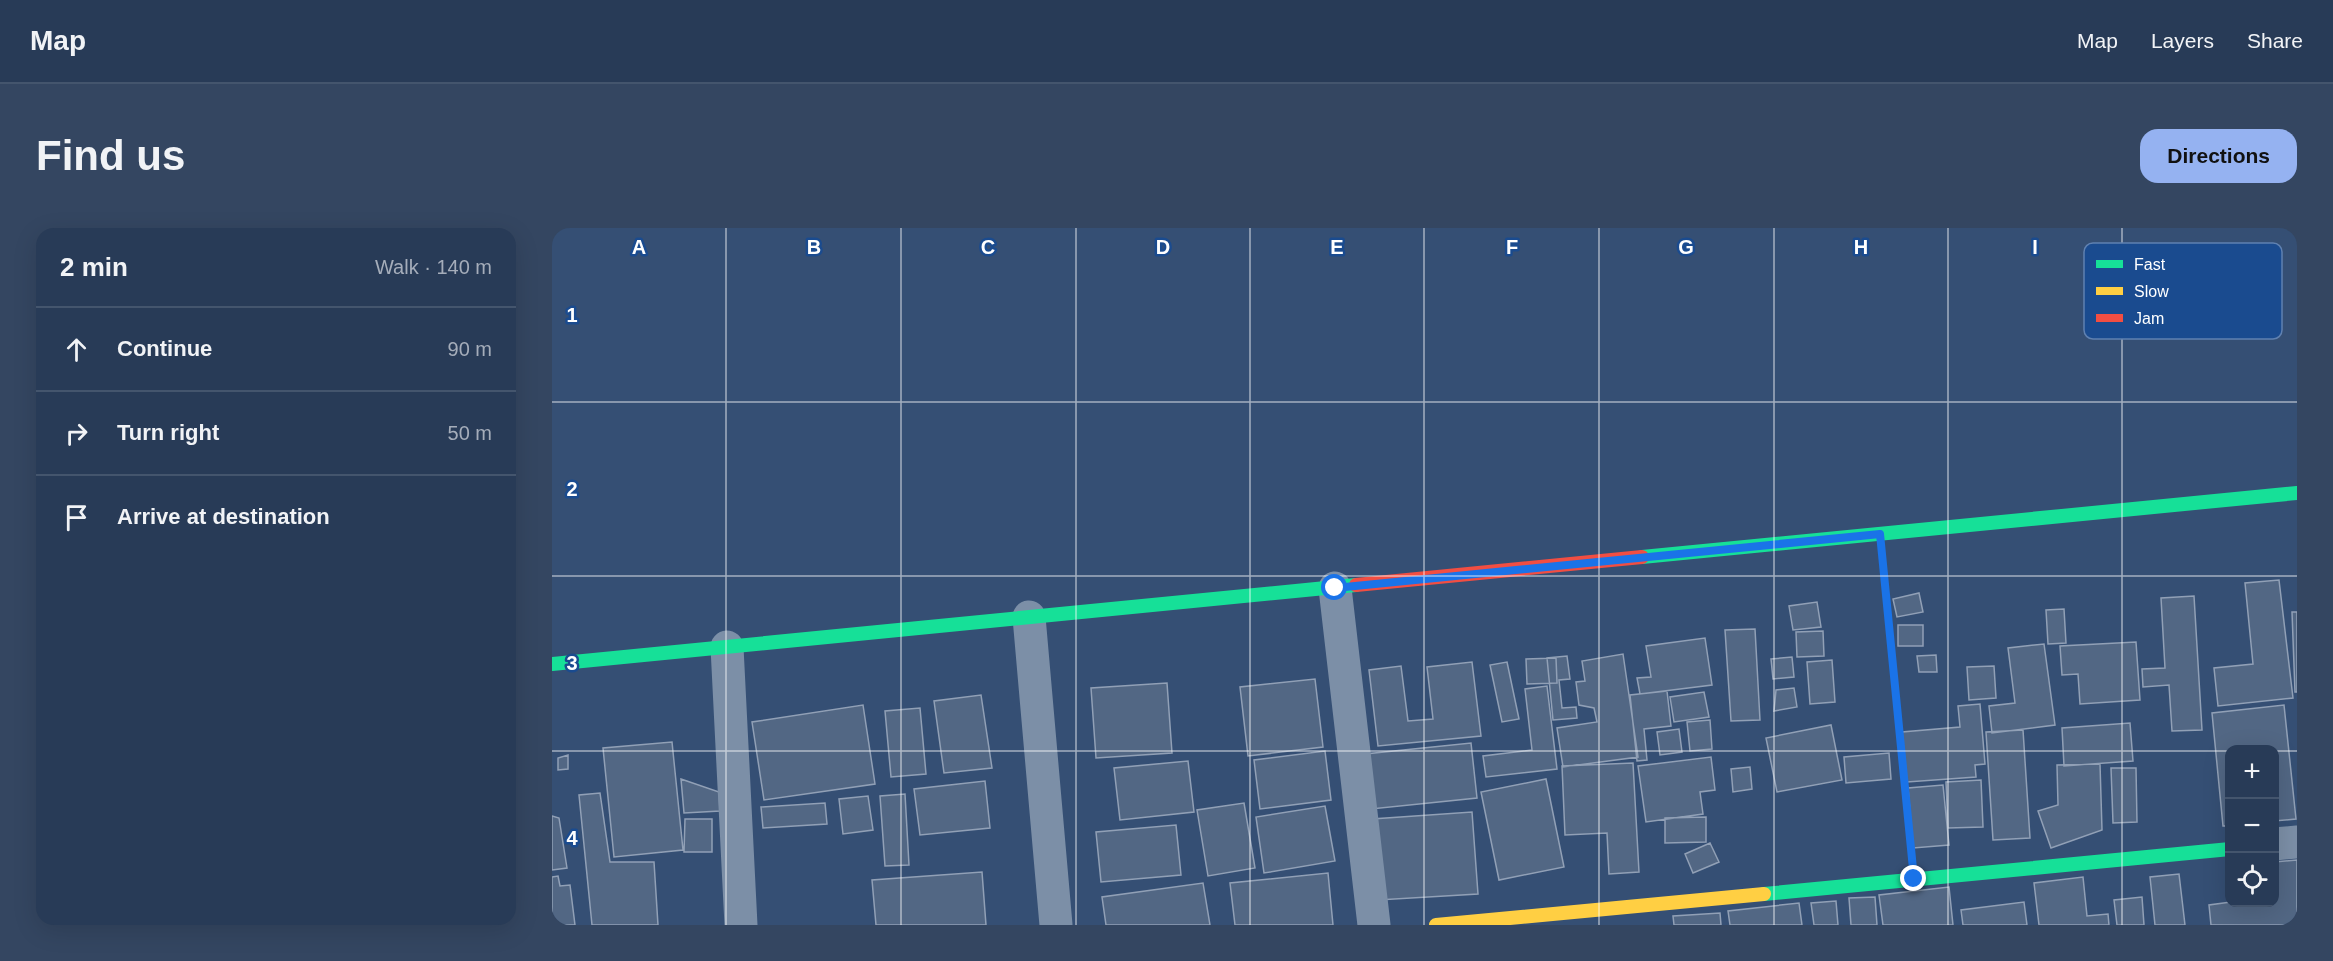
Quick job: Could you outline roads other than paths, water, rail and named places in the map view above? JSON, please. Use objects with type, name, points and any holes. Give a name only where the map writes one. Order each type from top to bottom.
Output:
[{"type":"street","points":[[552,664],[2297,493]]},
{"type":"street","points":[[1335,588],[1374,925]]},
{"type":"street","points":[[1029,617],[1056,925]]},
{"type":"street","points":[[727,647],[741,925]]},
{"type":"street","points":[[2279,844],[2297,842]]},
{"type":"street","points":[[1436,925],[2225,849]]}]
